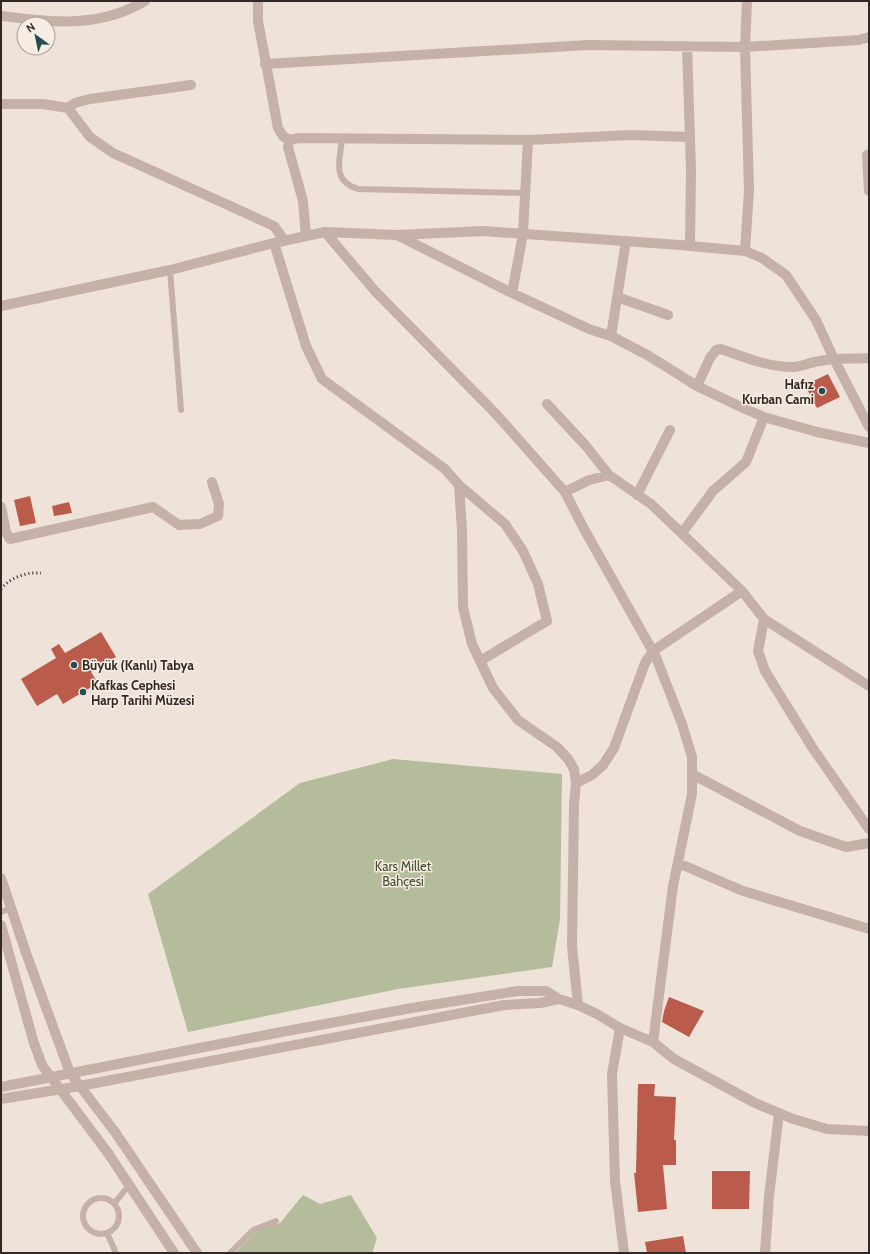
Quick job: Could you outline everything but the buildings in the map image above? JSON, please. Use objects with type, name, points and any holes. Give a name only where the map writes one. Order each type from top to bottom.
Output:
[{"type":"street","points":[[1,16],[51,22],[99,20],[126,11],[145,1]]},
{"type":"street","points":[[258,1],[258,21],[278,128],[283,136],[289,140],[300,138],[528,140],[631,135],[690,136]]},
{"type":"street","points":[[744,251],[749,191],[745,46],[747,1]]},
{"type":"street","points":[[266,64],[588,45],[745,46],[859,40],[869,37]]},
{"type":"street","points":[[687,46],[690,136],[690,246]]},
{"type":"street","points":[[68,108],[75,103],[90,99],[191,85]]},
{"type":"street","points":[[1,104],[43,104],[68,108],[90,137],[113,153],[274,226],[306,346],[322,379],[347,399],[445,470],[459,485],[505,524],[523,551],[538,584],[547,621],[480,661]]},
{"type":"street","points":[[289,140],[288,147],[303,201],[306,236]]},
{"type":"street","points":[[512,293],[523,234],[528,140]]},
{"type":"street","points":[[869,154],[867,156],[869,191]]},
{"type":"street","points":[[325,232],[375,291],[496,414],[565,492],[584,529],[656,657],[682,724],[692,757],[692,794],[673,886],[653,1042]]},
{"type":"street","points":[[1,306],[170,270],[279,242],[325,232],[397,235],[483,232],[626,241],[744,251],[762,258],[786,275],[816,320],[869,427]]},
{"type":"street","points":[[397,235],[512,293],[589,329],[611,336],[649,356],[697,386],[764,417],[817,432],[869,443]]},
{"type":"street","points":[[611,336],[626,241]]},
{"type":"street","points":[[617,297],[668,315]]},
{"type":"street","points":[[697,386],[710,358],[716,350],[721,349],[755,362],[776,366],[794,367],[834,359],[869,358]]},
{"type":"street","points":[[547,404],[586,446],[609,475],[651,504],[742,591],[764,619],[869,686]]},
{"type":"street","points":[[682,533],[713,491],[746,462],[764,417]]},
{"type":"street","points":[[637,495],[670,430]]},
{"type":"street","points":[[565,492],[589,480],[609,475]]},
{"type":"street","points":[[1,507],[6,532],[10,539],[153,507],[179,524],[200,524],[218,516],[219,504],[212,482]]},
{"type":"street","points":[[459,485],[462,530],[463,607],[472,644],[493,688],[518,720],[557,747],[568,759],[574,769],[576,783],[574,804],[572,946],[578,1005]]},
{"type":"street","points":[[576,783],[592,775],[603,765],[614,748],[645,663],[653,651],[742,591]]},
{"type":"street","points":[[764,619],[758,651],[765,671],[812,747],[869,829]]},
{"type":"street","points":[[692,774],[800,831],[846,847],[869,843]]},
{"type":"street","points":[[678,863],[743,891],[869,929]]},
{"type":"street","points":[[1,878],[26,953],[70,1073],[145,1176],[196,1253]]},
{"type":"street","points":[[1,925],[33,1040],[42,1065],[108,1152],[174,1253]]},
{"type":"street","points":[[1,1087],[284,1032],[500,993],[518,991],[546,991],[559,1000],[578,1005],[597,1014],[620,1028],[653,1042],[674,1059],[755,1103],[779,1113],[827,1129],[869,1131]]},
{"type":"street","points":[[1,1099],[60,1090],[504,1005],[540,1003],[559,1000]]},
{"type":"street","points":[[620,1028],[612,1074],[615,1182],[624,1253]]},
{"type":"street","points":[[765,1253],[779,1113]]},
{"type":"lane","points":[[342,139],[339,173],[343,181],[358,189],[525,193]]},
{"type":"lane","points":[[170,270],[181,410]]},
{"type":"lane","points":[[1,912],[12,908]]},
{"type":"lane","points":[[114,1204],[130,1184]]},
{"type":"lane","points":[[99,1198],[104,1198],[114,1204],[117,1209],[118,1220],[116,1226],[107,1233],[101,1234],[91,1230],[84,1222],[84,1212],[88,1204],[99,1198]]},
{"type":"lane","points":[[230,1253],[253,1230],[276,1221]]},
{"type":"lane","points":[[107,1233],[116,1253]]},
{"type":"green space","name":"Kars Millet Bahçesi","points":[[393,759],[562,774],[560,919],[552,967],[398,989],[188,1032],[148,894],[300,783]]},
{"type":"green space","points":[[303,1195],[320,1204],[351,1195],[377,1238],[372,1253],[235,1253],[254,1233],[260,1229],[280,1223]]},
{"type":"railway","points":[[1,589],[14,578],[24,574],[41,573]]},
{"type":"place","name":"Hafız Kurban Cami","points":[[822,391]]},
{"type":"place","name":"Büyük (Kanlı) Tabya","points":[[74,665]]},
{"type":"place","name":"Kafkas Cephesi Harp Tarihi Müzesi","points":[[83,692]]}]
